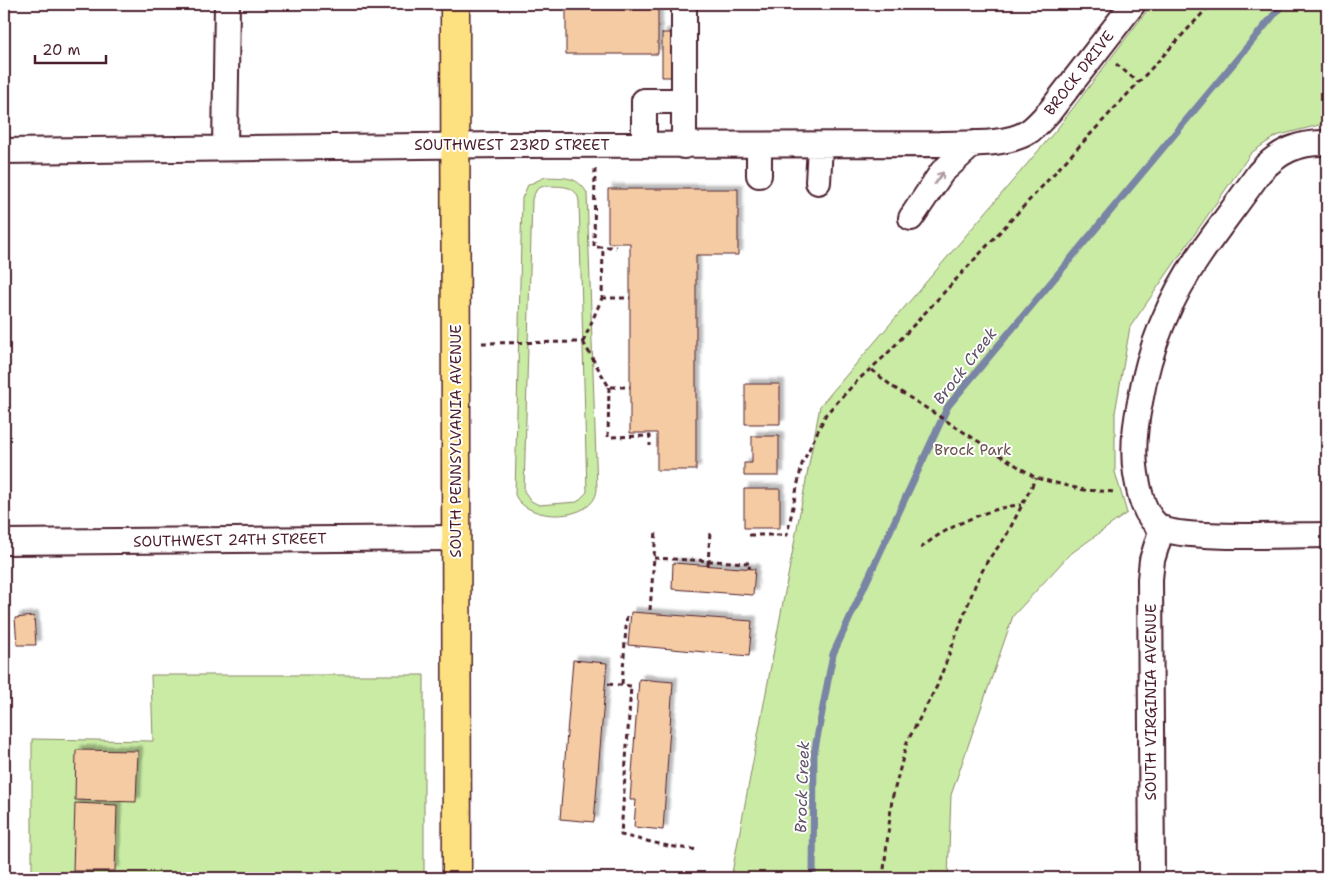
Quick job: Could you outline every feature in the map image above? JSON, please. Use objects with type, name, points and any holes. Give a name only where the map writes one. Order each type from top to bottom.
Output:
[{"type":"main road","name":"SOUTH PENNSYLVANIA AVENUE","points":[[456,4],[456,878]]},
{"type":"street","points":[[225,148],[227,4]]},
{"type":"street","points":[[684,4],[684,146]]},
{"type":"street","name":"BROCK DRIVE","points":[[1019,136],[1028,132],[1050,111],[1134,4]]},
{"type":"street","points":[[644,145],[644,101],[684,101]]},
{"type":"street","name":"SOUTHWEST 23RD STREET","points":[[4,151],[456,145],[759,146],[974,143],[1019,136]]},
{"type":"street","points":[[1327,142],[1303,143],[1284,151],[1259,173],[1224,224],[1202,251],[1165,318],[1145,374],[1138,409],[1134,454],[1139,491],[1145,508],[1162,528],[1173,532],[1205,535],[1327,535]]},
{"type":"street","points":[[911,218],[942,172],[974,143]]},
{"type":"street","points":[[818,182],[820,145]]},
{"type":"street","points":[[758,175],[759,146]]},
{"type":"street","name":"SOUTH VIRGINIA AVENUE","points":[[1152,878],[1150,579],[1154,551],[1162,528]]},
{"type":"street","name":"SOUTHWEST 24TH STREET","points":[[4,542],[456,538]]},
{"type":"path","points":[[749,535],[786,535],[802,464],[830,408],[872,370],[1211,4]]},
{"type":"path","points":[[595,170],[594,247],[616,247]]},
{"type":"path","points":[[583,342],[602,298],[604,247]]},
{"type":"path","points":[[602,298],[630,298]]},
{"type":"path","points":[[481,343],[583,342]]},
{"type":"path","points":[[583,342],[609,387],[608,437],[650,436],[650,446]]},
{"type":"path","points":[[872,370],[893,387],[986,448],[1036,478],[1084,490],[1126,493],[1139,491]]},
{"type":"path","points":[[609,387],[630,387]]},
{"type":"path","points":[[883,878],[892,799],[907,742],[940,679],[976,583],[988,560],[1005,538],[1036,478]]},
{"type":"path","points":[[921,548],[934,536],[950,528],[1010,505],[1021,504]]},
{"type":"path","points":[[650,610],[656,531]]},
{"type":"path","points":[[708,563],[710,531]]},
{"type":"path","points":[[654,558],[708,563],[750,564],[749,569]]},
{"type":"path","points":[[622,684],[627,613]]},
{"type":"path","points":[[608,684],[631,686],[621,835],[668,846],[698,850]]},
{"type":"green space","name":"Brock Park","points":[[1152,4],[1327,4],[1327,123],[1276,136],[1251,153],[1130,327],[1115,413],[1115,472],[1127,513],[1069,555],[1013,616],[951,795],[948,878],[731,878],[820,406],[1057,129]]},
{"type":"green space","points":[[545,177],[564,178],[579,183],[587,193],[597,490],[593,501],[585,508],[573,513],[559,515],[532,511],[522,504],[515,495],[522,198],[528,185]],"holes":[[[544,186],[566,187],[574,191],[579,201],[587,492],[577,502],[539,505],[531,501],[524,491],[532,199],[537,189]]]},
{"type":"green space","points":[[151,675],[424,675],[424,878],[32,878],[32,739],[153,741]]},
{"type":"building","points":[[596,4],[614,4],[614,9],[658,9],[658,54],[566,54],[566,9],[596,9]]},
{"type":"building","points":[[662,33],[672,33],[672,77],[662,77]]},
{"type":"building","points":[[608,189],[738,189],[738,255],[696,255],[696,470],[657,470],[657,433],[630,433],[630,243],[608,243]]},
{"type":"building","points":[[745,384],[780,384],[780,424],[745,424]]},
{"type":"building","points":[[752,436],[779,436],[779,476],[744,476],[744,463],[752,463]]},
{"type":"building","points":[[744,489],[780,489],[780,528],[744,528]]},
{"type":"building","points":[[673,563],[755,569],[753,595],[672,589]]},
{"type":"building","points":[[631,612],[752,621],[749,656],[628,645]]},
{"type":"building","points":[[34,616],[36,645],[17,645],[15,618]]},
{"type":"building","points":[[573,660],[607,663],[594,822],[560,819]]},
{"type":"building","points":[[639,679],[673,682],[663,830],[634,827],[636,800],[630,800]]},
{"type":"building","points":[[76,750],[138,751],[136,802],[75,800]]},
{"type":"building","points":[[75,803],[117,805],[115,871],[73,871]]},
{"type":"waterway","name":"Brock Creek","points":[[813,878],[814,754],[833,654],[948,406],[1283,4]]}]
